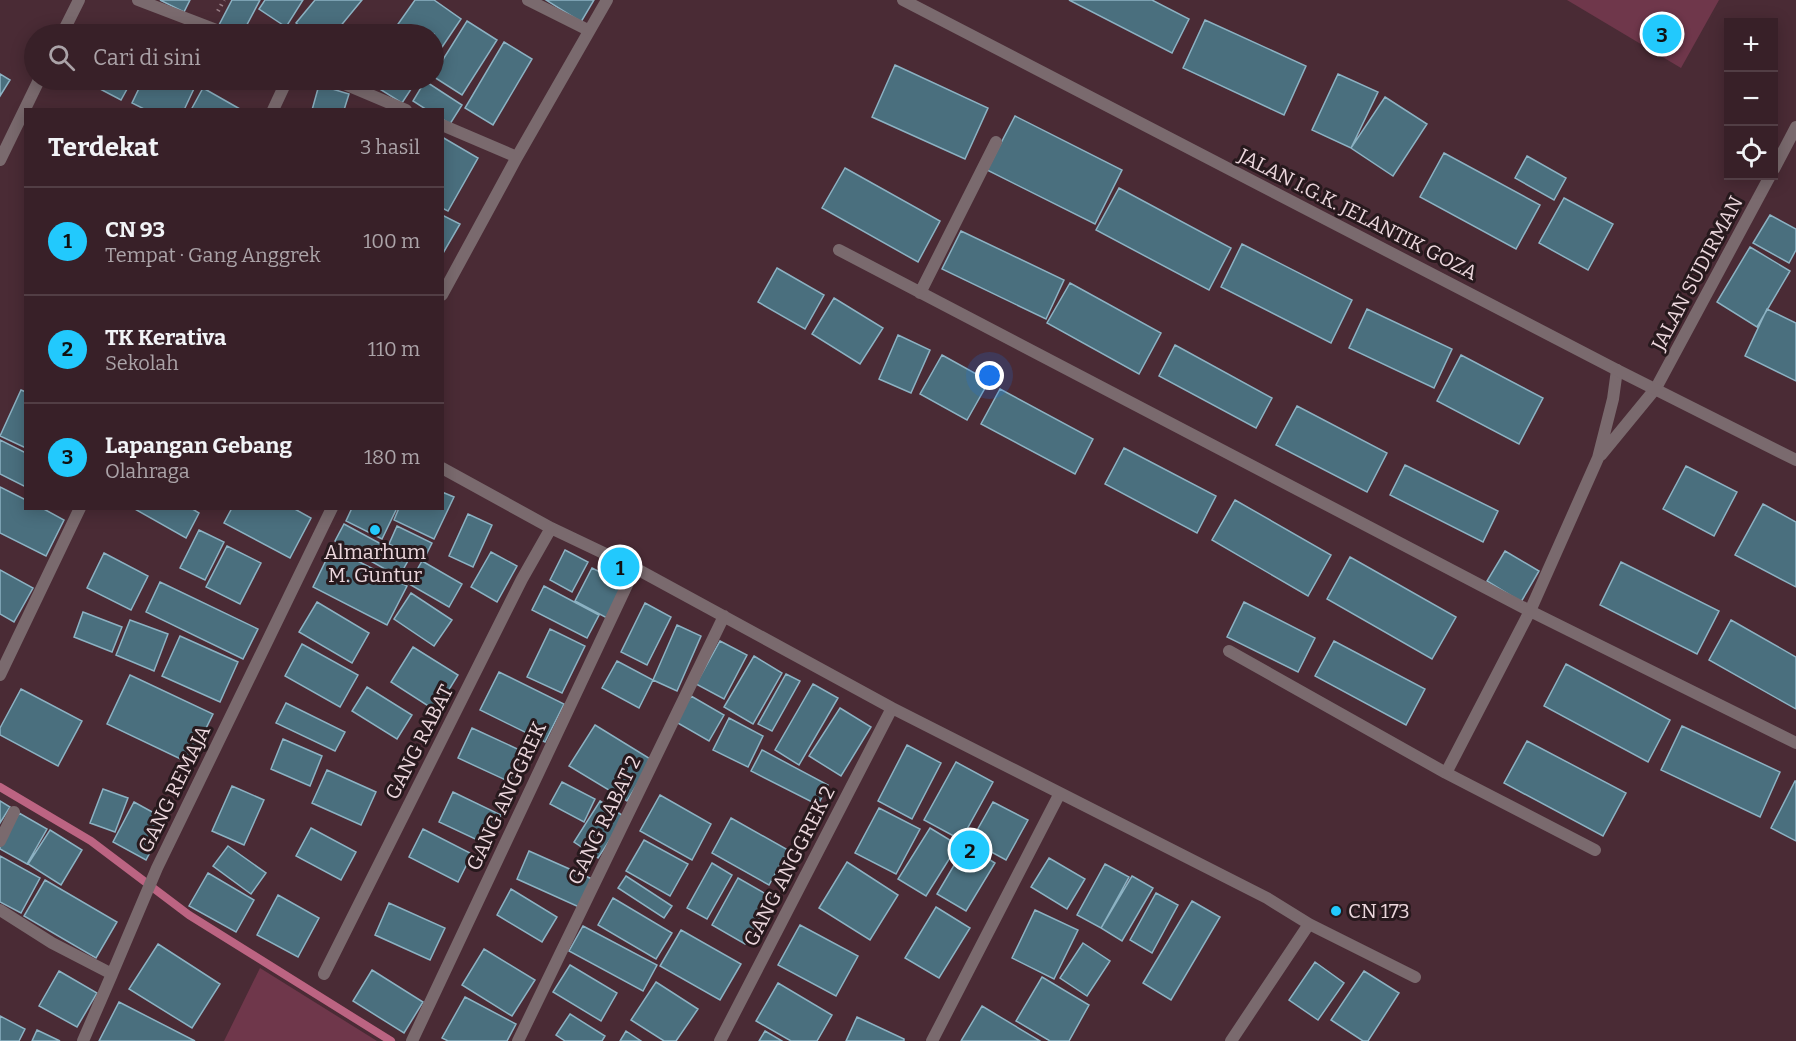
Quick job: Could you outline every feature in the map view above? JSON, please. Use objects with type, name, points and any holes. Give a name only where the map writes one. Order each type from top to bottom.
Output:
[{"type":"street","points":[[67,24],[79,0]]},
{"type":"street","points":[[138,0],[201,24]]},
{"type":"street","points":[[528,0],[588,30]]},
{"type":"street","points":[[444,291],[588,30],[607,0]]},
{"type":"street","name":"JALAN I.G.K. JELANTIK GOZA","points":[[903,0],[1617,370],[1796,460]]},
{"type":"street","points":[[25,108],[34,90]]},
{"type":"street","points":[[274,108],[282,90]]},
{"type":"street","points":[[359,90],[401,108]]},
{"type":"street","points":[[0,160],[24,111]]},
{"type":"street","points":[[444,126],[517,157]]},
{"type":"street","points":[[1778,161],[1796,127]]},
{"type":"street","points":[[920,293],[996,142]]},
{"type":"street","name":"JALAN SUDIRMAN","points":[[1598,458],[1656,388],[1768,180]]},
{"type":"street","points":[[838,250],[1530,611],[1796,743]]},
{"type":"street","points":[[1446,773],[1530,611],[1598,458],[1613,399],[1617,370]]},
{"type":"street","points":[[444,469],[551,528],[635,568],[892,708],[1268,898],[1309,924],[1415,977]]},
{"type":"street","points":[[0,675],[79,510]]},
{"type":"street","name":"GANG REMAJA","points":[[83,1041],[143,900],[331,510]]},
{"type":"street","name":"GANG RABAT","points":[[324,974],[522,579],[551,528]]},
{"type":"street","name":"GANG ANGGREK","points":[[412,1041],[635,568]]},
{"type":"street","name":"GANG RABAT 2","points":[[518,1041],[724,616]]},
{"type":"street","points":[[1229,651],[1446,773],[1596,850]]},
{"type":"street","name":"GANG ANGGREK 2","points":[[720,1041],[892,708]]},
{"type":"street","points":[[932,1041],[1060,793]]},
{"type":"street","points":[[0,841],[14,812]]},
{"type":"street","points":[[0,910],[52,943],[112,974]]},
{"type":"street","points":[[1231,1041],[1309,924]]},
{"type":"shaded area","points":[[1567,0],[1719,0],[1681,68]]},
{"type":"shaded area","points":[[260,968],[377,1041],[224,1041]]},
{"type":"building","points":[[160,0],[190,0],[184,12]]},
{"type":"building","points":[[232,0],[260,0],[247,24],[220,24]]},
{"type":"building","points":[[265,0],[303,0],[288,24],[282,24],[259,9]]},
{"type":"building","points":[[315,0],[362,0],[342,24],[296,23]]},
{"type":"building","points":[[415,0],[434,0],[461,19],[444,44],[444,24],[398,24]]},
{"type":"building","points":[[546,0],[594,0],[581,22]]},
{"type":"building","points":[[1069,0],[1152,0],[1189,19],[1172,53]]},
{"type":"building","points":[[1205,20],[1306,66],[1284,115],[1183,68]]},
{"type":"building","points":[[467,21],[497,40],[462,95],[444,83],[444,58]]},
{"type":"building","points":[[504,42],[532,59],[493,125],[465,108]]},
{"type":"building","points":[[895,65],[988,108],[965,159],[872,117]]},
{"type":"building","points":[[0,74],[10,80],[0,96]]},
{"type":"building","points":[[1338,74],[1378,92],[1351,148],[1312,130]]},
{"type":"building","points":[[102,90],[126,90],[121,100]]},
{"type":"building","points":[[138,90],[193,90],[185,108],[142,108],[132,103]]},
{"type":"building","points":[[202,90],[207,90],[238,108],[192,108]]},
{"type":"building","points":[[318,90],[336,90],[349,94],[345,108],[313,108]]},
{"type":"building","points":[[381,90],[410,90],[402,103]]},
{"type":"building","points":[[420,90],[439,90],[462,105],[450,124],[444,120],[444,108],[424,108],[413,101]]},
{"type":"building","points":[[1385,97],[1427,124],[1393,176],[1351,148]]},
{"type":"building","points":[[1015,116],[1122,170],[1095,224],[987,170]]},
{"type":"building","points":[[444,138],[478,158],[448,211],[444,209]]},
{"type":"building","points":[[1444,153],[1540,205],[1516,249],[1420,197]]},
{"type":"building","points":[[1527,156],[1566,178],[1554,200],[1515,178]]},
{"type":"building","points":[[845,168],[940,221],[918,262],[822,208]]},
{"type":"building","points":[[1119,188],[1231,248],[1209,290],[1096,230]]},
{"type":"building","points":[[1564,198],[1613,224],[1588,270],[1539,243]]},
{"type":"building","points":[[1770,215],[1796,229],[1796,250],[1789,263],[1753,243]]},
{"type":"building","points":[[444,216],[460,224],[444,252]]},
{"type":"building","points":[[961,231],[1064,280],[1046,319],[942,269]]},
{"type":"building","points":[[1242,244],[1352,300],[1331,343],[1221,287]]},
{"type":"building","points":[[1750,247],[1790,271],[1757,327],[1717,302]]},
{"type":"building","points":[[777,268],[824,295],[805,329],[758,302]]},
{"type":"building","points":[[1070,283],[1161,333],[1139,374],[1047,323]]},
{"type":"building","points":[[834,298],[883,328],[860,364],[812,334]]},
{"type":"building","points":[[1367,309],[1452,349],[1434,388],[1349,348]]},
{"type":"building","points":[[1767,309],[1796,323],[1796,381],[1745,356]]},
{"type":"building","points":[[898,335],[930,350],[911,393],[879,379]]},
{"type":"building","points":[[1175,345],[1272,398],[1256,428],[1159,376]]},
{"type":"building","points":[[942,355],[989,381],[967,420],[920,394]]},
{"type":"building","points":[[1461,355],[1543,398],[1519,444],[1437,401]]},
{"type":"building","points":[[1000,389],[1093,439],[1075,474],[981,424]]},
{"type":"building","points":[[21,390],[24,391],[24,447],[0,436]]},
{"type":"building","points":[[1297,406],[1387,453],[1367,492],[1276,445]]},
{"type":"building","points":[[0,440],[24,452],[24,486],[0,474]]},
{"type":"building","points":[[1124,448],[1216,496],[1197,533],[1105,484]]},
{"type":"building","points":[[1405,465],[1498,511],[1483,542],[1390,495]]},
{"type":"building","points":[[1686,466],[1737,492],[1714,536],[1663,509]]},
{"type":"building","points":[[0,487],[24,499],[24,510],[46,510],[64,520],[46,556],[0,533]]},
{"type":"building","points":[[444,493],[454,497],[434,539],[394,520],[398,510],[444,510]]},
{"type":"building","points":[[1235,500],[1331,555],[1308,596],[1212,540]]},
{"type":"building","points":[[1763,504],[1796,522],[1796,587],[1735,555]]},
{"type":"building","points":[[137,510],[194,510],[199,513],[186,538]]},
{"type":"building","points":[[231,510],[297,510],[311,518],[290,558],[224,523]]},
{"type":"building","name":"Almarhum M. Guntur","points":[[351,510],[396,510],[382,539],[346,521]]},
{"type":"building","points":[[468,514],[492,525],[473,567],[449,556]]},
{"type":"building","points":[[344,524],[409,559],[399,577],[335,541]]},
{"type":"building","points":[[397,526],[432,543],[423,561],[389,544]]},
{"type":"building","points":[[199,530],[224,542],[205,580],[180,568]]},
{"type":"building","points":[[227,546],[261,563],[240,604],[206,587]]},
{"type":"building","points":[[332,548],[407,586],[387,625],[313,587]]},
{"type":"building","points":[[565,550],[588,562],[572,592],[550,580]]},
{"type":"building","points":[[1505,551],[1539,571],[1521,602],[1487,581]]},
{"type":"building","points":[[491,552],[517,566],[497,602],[471,587]]},
{"type":"building","points":[[104,553],[148,576],[131,610],[87,588]]},
{"type":"building","points":[[1350,557],[1456,617],[1432,659],[1327,599]]},
{"type":"building","points":[[422,561],[462,584],[449,607],[409,584]]},
{"type":"building","points":[[1621,562],[1719,611],[1697,654],[1600,605]]},
{"type":"building","points":[[592,568],[624,584],[607,618],[575,601]]},
{"type":"building","points":[[0,570],[33,588],[14,622],[0,614]]},
{"type":"building","points":[[160,582],[258,629],[243,659],[146,612]]},
{"type":"building","points":[[544,586],[599,615],[587,638],[532,610]]},
{"type":"building","points":[[411,593],[452,620],[434,646],[394,619]]},
{"type":"building","points":[[317,602],[369,633],[352,663],[299,632]]},
{"type":"building","points":[[1244,602],[1315,638],[1298,672],[1227,637]]},
{"type":"building","points":[[645,603],[671,617],[647,665],[621,652]]},
{"type":"building","points":[[83,612],[122,627],[112,652],[74,637]]},
{"type":"building","points":[[130,620],[168,634],[154,671],[116,655]]},
{"type":"building","points":[[1731,620],[1796,657],[1796,709],[1709,660]]},
{"type":"building","points":[[677,625],[701,636],[677,691],[653,680]]},
{"type":"building","points":[[550,629],[585,646],[562,693],[527,677]]},
{"type":"building","points":[[180,636],[238,662],[220,702],[162,676]]},
{"type":"building","points":[[720,641],[747,655],[724,699],[696,684]]},
{"type":"building","points":[[1334,641],[1425,689],[1406,725],[1315,676]]},
{"type":"building","points":[[302,644],[358,675],[340,707],[285,676]]},
{"type":"building","points":[[413,647],[458,675],[436,711],[391,682]]},
{"type":"building","points":[[754,656],[782,673],[753,724],[724,707]]},
{"type":"building","points":[[617,661],[653,680],[639,708],[602,688]]},
{"type":"building","points":[[1566,664],[1670,720],[1648,762],[1544,706]]},
{"type":"building","points":[[499,672],[564,704],[545,742],[480,710]]},
{"type":"building","points":[[786,674],[800,681],[772,731],[758,724]]},
{"type":"building","points":[[130,675],[213,714],[189,763],[107,724]]},
{"type":"building","points":[[813,684],[838,698],[799,765],[775,750]]},
{"type":"building","points":[[367,687],[412,715],[397,739],[352,711]]},
{"type":"building","points":[[21,689],[82,721],[58,766],[0,735],[0,728]]},
{"type":"building","points":[[691,696],[724,715],[709,741],[676,722]]},
{"type":"building","points":[[286,703],[345,732],[335,751],[276,723]]},
{"type":"building","points":[[840,708],[871,727],[841,776],[809,756]]},
{"type":"building","points":[[729,718],[763,736],[748,767],[713,750]]},
{"type":"building","points":[[595,725],[652,760],[627,801],[569,766]]},
{"type":"building","points":[[1682,726],[1780,772],[1760,817],[1661,770]]},
{"type":"building","points":[[472,728],[524,752],[510,782],[458,758]]},
{"type":"building","points":[[283,739],[322,756],[310,786],[271,769]]},
{"type":"building","points":[[1527,741],[1626,793],[1603,836],[1504,783]]},
{"type":"building","points":[[907,745],[941,763],[912,819],[878,801]]},
{"type":"building","points":[[762,750],[828,785],[818,805],[751,771]]},
{"type":"building","points":[[956,762],[993,782],[961,840],[924,820]]},
{"type":"building","points":[[327,770],[376,792],[361,825],[312,803]]},
{"type":"building","points":[[1796,781],[1796,841],[1771,828]]},
{"type":"building","points":[[562,782],[595,799],[584,822],[550,804]]},
{"type":"building","points":[[232,786],[264,800],[244,845],[212,831]]},
{"type":"building","points":[[103,789],[128,798],[115,832],[90,823]]},
{"type":"building","points":[[453,792],[501,815],[488,845],[439,822]]},
{"type":"building","points":[[660,795],[711,824],[692,860],[640,831]]},
{"type":"building","points":[[0,801],[10,807],[0,823]]},
{"type":"building","points":[[600,801],[625,817],[598,858],[574,842]]},
{"type":"building","points":[[134,802],[167,820],[146,860],[113,842]]},
{"type":"building","points":[[993,802],[1028,820],[1006,860],[971,841]]},
{"type":"building","points":[[879,808],[920,829],[896,874],[855,853]]},
{"type":"building","points":[[19,813],[47,829],[27,864],[0,849],[0,845]]},
{"type":"building","points":[[731,818],[788,850],[769,885],[712,853]]},
{"type":"building","points":[[311,828],[356,852],[341,880],[296,856]]},
{"type":"building","points":[[930,828],[958,845],[926,896],[898,879]]},
{"type":"building","points":[[423,829],[472,854],[458,882],[409,857]]},
{"type":"building","points":[[50,830],[82,850],[61,885],[28,864]]},
{"type":"building","points":[[644,840],[688,864],[670,896],[626,871]]},
{"type":"building","points":[[966,845],[995,863],[966,911],[937,894]]},
{"type":"building","points":[[228,846],[266,873],[251,894],[213,866]]},
{"type":"building","points":[[529,851],[592,879],[579,907],[517,879]]},
{"type":"building","points":[[0,856],[40,878],[21,913],[0,902]]},
{"type":"building","points":[[1049,858],[1085,879],[1067,909],[1031,887]]},
{"type":"building","points":[[847,862],[898,895],[870,940],[819,908]]},
{"type":"building","points":[[712,863],[732,875],[707,919],[687,908]]},
{"type":"building","points":[[1105,864],[1129,877],[1101,928],[1077,915]]},
{"type":"building","points":[[208,873],[254,900],[236,932],[189,906]]},
{"type":"building","points":[[626,876],[672,906],[664,918],[618,888]]},
{"type":"building","points":[[1132,876],[1153,888],[1122,941],[1101,928]]},
{"type":"building","points":[[738,878],[771,897],[745,944],[712,925]]},
{"type":"building","points":[[45,880],[117,922],[96,958],[24,916]]},
{"type":"building","points":[[511,889],[557,917],[542,942],[497,915]]},
{"type":"building","points":[[1156,893],[1178,905],[1152,953],[1130,940]]},
{"type":"building","points":[[278,895],[319,918],[298,957],[257,935]]},
{"type":"building","points":[[613,898],[672,933],[656,959],[598,925]]},
{"type":"building","points":[[1192,901],[1220,917],[1171,1000],[1143,983]]},
{"type":"building","points":[[389,903],[445,928],[430,960],[375,935]]},
{"type":"building","points":[[936,907],[970,928],[939,978],[905,958]]},
{"type":"building","points":[[1035,910],[1078,930],[1054,979],[1012,958]]},
{"type":"building","points":[[800,925],[858,956],[836,996],[778,965]]},
{"type":"building","points":[[583,926],[657,965],[643,991],[569,951]]},
{"type":"building","points":[[681,930],[741,964],[720,1000],[660,966]]},
{"type":"building","points":[[1083,943],[1110,961],[1087,996],[1060,978]]},
{"type":"building","points":[[158,944],[220,984],[192,1028],[129,989]]},
{"type":"building","points":[[484,949],[535,980],[512,1016],[462,985]]},
{"type":"building","points":[[1315,962],[1344,983],[1318,1020],[1289,1000]]},
{"type":"building","points":[[570,965],[617,993],[601,1021],[553,992]]},
{"type":"building","points":[[372,970],[423,1002],[404,1033],[353,1001]]},
{"type":"building","points":[[59,971],[97,993],[77,1027],[39,1006]]},
{"type":"building","points":[[1364,971],[1399,993],[1368,1041],[1363,1041],[1331,1020]]},
{"type":"building","points":[[1042,977],[1089,1005],[1069,1041],[1050,1041],[1016,1021]]},
{"type":"building","points":[[656,982],[698,1009],[676,1041],[664,1041],[631,1020]]},
{"type":"building","points":[[778,983],[832,1015],[817,1041],[791,1041],[756,1021]]},
{"type":"building","points":[[465,997],[516,1024],[507,1041],[448,1041],[442,1038]]},
{"type":"building","points":[[119,1002],[195,1041],[99,1041]]},
{"type":"building","points":[[982,1006],[1040,1041],[961,1041]]},
{"type":"building","points":[[570,1014],[605,1036],[602,1041],[565,1041],[556,1035]]},
{"type":"building","points":[[0,1016],[25,1029],[19,1041],[0,1041]]},
{"type":"building","points":[[857,1017],[904,1039],[904,1041],[846,1041]]},
{"type":"building","points":[[37,1030],[60,1041],[32,1041]]},
{"type":"building","points":[[626,1031],[641,1041],[620,1041]]},
{"type":"building","points":[[765,1031],[782,1041],[759,1041]]},
{"type":"waterway","points":[[0,787],[91,841],[189,915],[391,1041]]},
{"type":"place","name":"Lapangan Gebang","points":[[1662,34]]},
{"type":"place","name":"Almarhum M. Guntur","points":[[375,530]]},
{"type":"place","name":"CN 93","points":[[620,567]]},
{"type":"place","name":"TK Kerativa","points":[[970,850]]},
{"type":"place","name":"CN 173","points":[[1336,911]]}]
